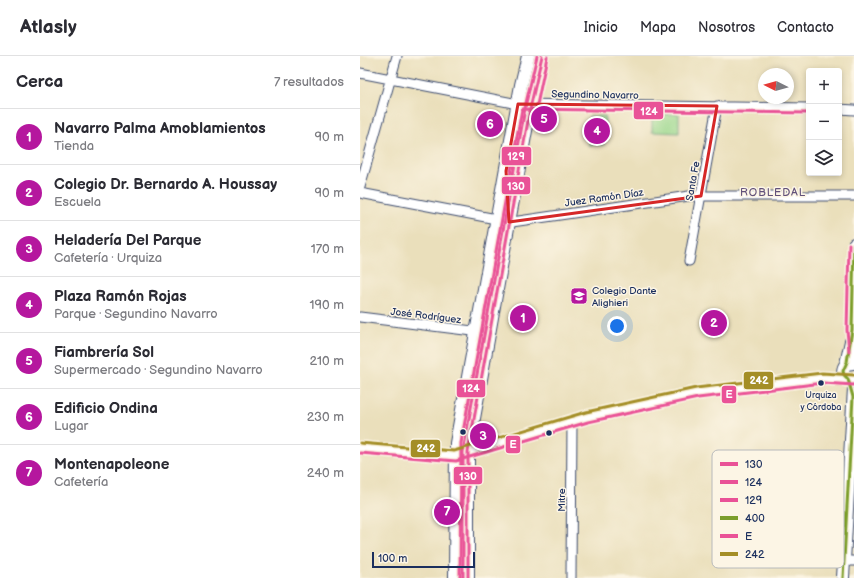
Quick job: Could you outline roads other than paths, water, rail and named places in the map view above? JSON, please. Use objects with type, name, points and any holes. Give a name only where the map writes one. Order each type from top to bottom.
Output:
[{"type":"main road","points":[[468,578],[468,452],[489,333],[503,221],[506,171],[528,56]]},
{"type":"main road","points":[[455,578],[456,443],[476,332],[503,221],[521,157],[542,56]]},
{"type":"main road","points":[[518,104],[521,115],[519,138],[521,157]]},
{"type":"main road","points":[[843,578],[849,561],[852,460],[850,377],[854,244]]},
{"type":"main road","points":[[852,330],[854,351]]},
{"type":"main road","points":[[465,395],[468,410],[464,431],[468,452]]},
{"type":"street","points":[[360,187],[397,56]]},
{"type":"street","name":"Segundino Navarro","points":[[360,73],[518,104],[806,108]]},
{"type":"street","name":"Santa Fe","points":[[689,261],[717,106]]},
{"type":"street","points":[[842,109],[854,110]]},
{"type":"street","name":"Juez Ramón Díaz","points":[[360,193],[503,221],[689,196],[854,196]]},
{"type":"street","name":"José Rodríguez","points":[[360,318],[489,333]]},
{"type":"street","points":[[360,448],[456,455],[572,422],[706,391],[823,378],[850,377]]},
{"type":"street","name":"Mitre","points":[[571,578],[572,422]]},
{"type":"place","name":"Fiambrería Sol","points":[[544,119]]},
{"type":"place","name":"Edificio Ondina","points":[[490,124]]},
{"type":"place","name":"Plaza Ramón Rojas","points":[[597,131]]},
{"type":"place","name":"Colegio Dante Alighieri","points":[[579,296]]},
{"type":"place","name":"Navarro Palma Amoblamientos","points":[[523,318]]},
{"type":"place","name":"Colegio Dr. Bernardo A. Houssay","points":[[714,323]]},
{"type":"place","name":"Urquiza y Córdoba","points":[[821,383]]},
{"type":"place","name":"Heladería Del Parque","points":[[483,436]]},
{"type":"place","name":"Montenapoleone","points":[[447,512]]},
{"type":"district","name":"ROBLEDAL","points":[[773,192]]}]
